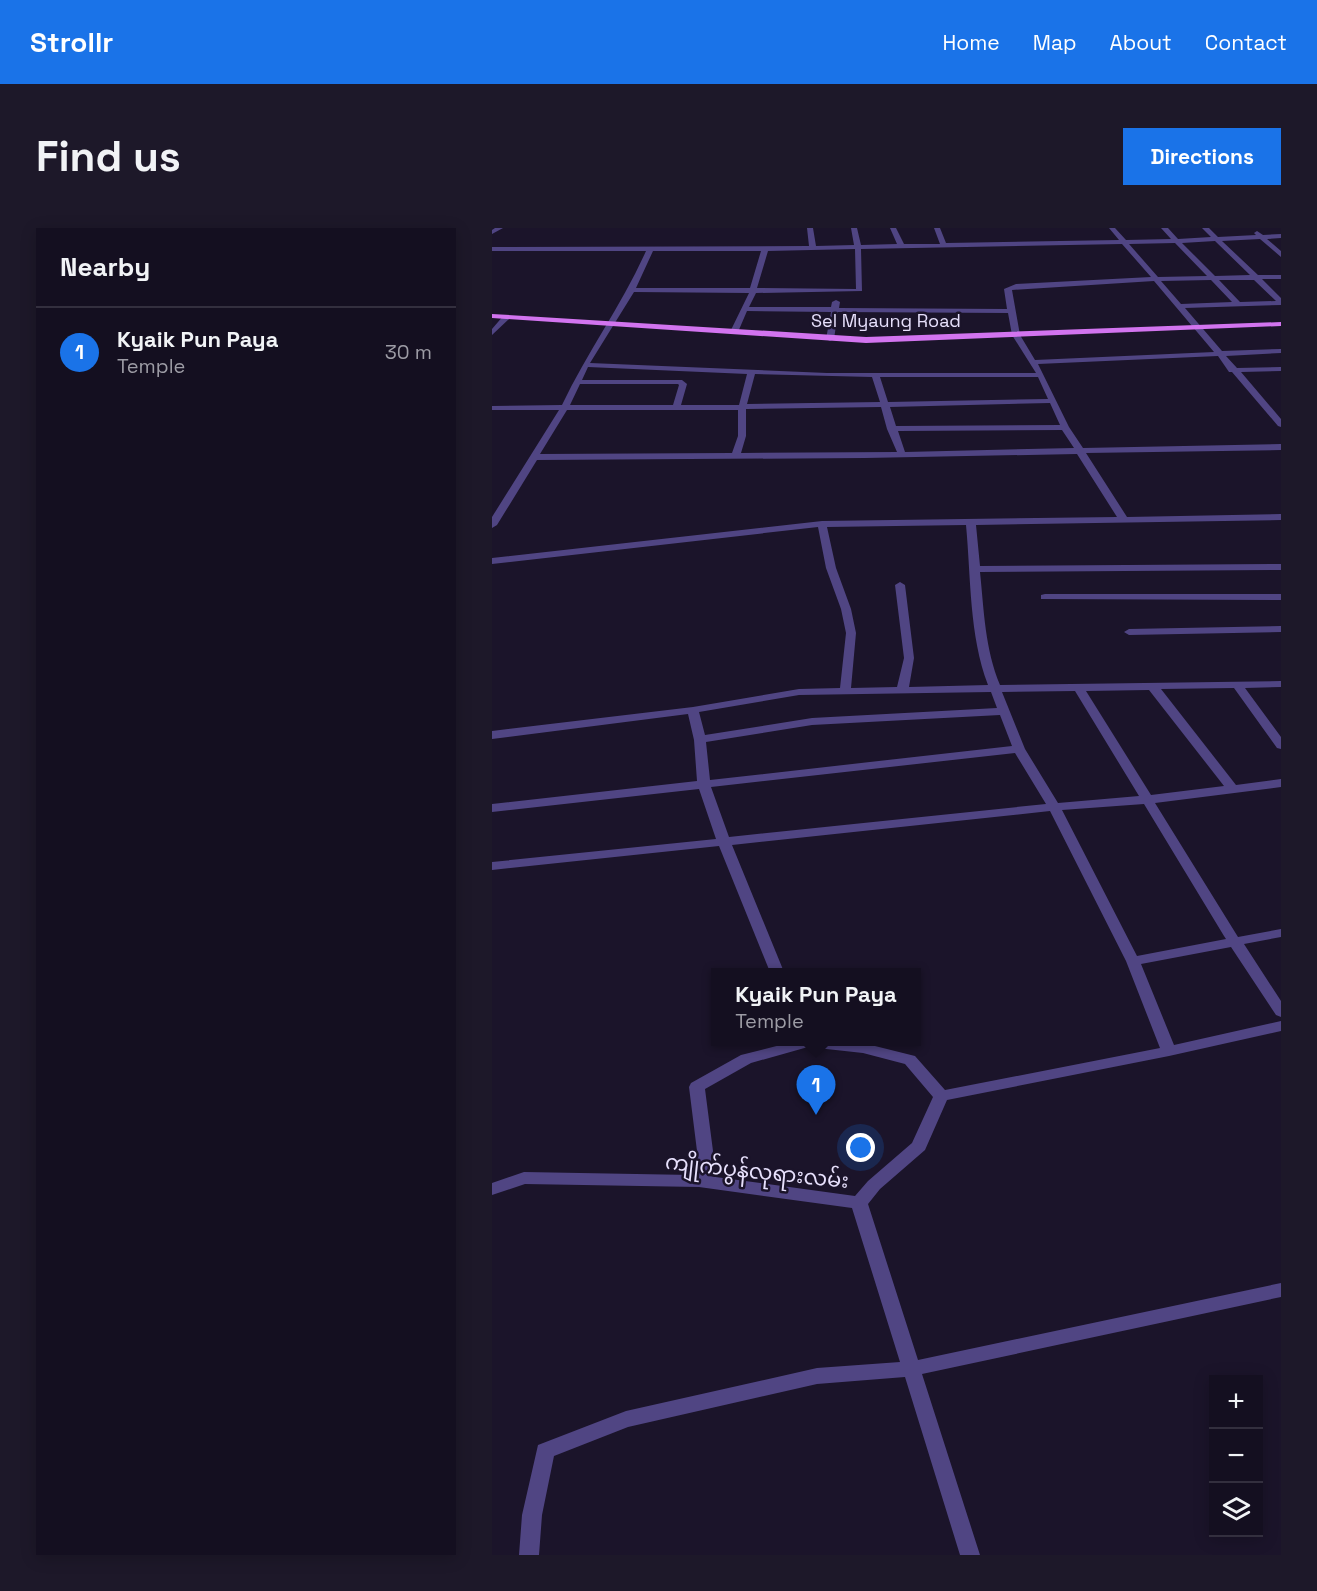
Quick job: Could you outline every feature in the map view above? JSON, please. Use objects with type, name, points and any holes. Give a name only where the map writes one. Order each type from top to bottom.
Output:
[{"type":"main road","name":"Sel Myaung Road","points":[[492,316],[866,340],[1281,324]]},
{"type":"street","points":[[492,232],[500,228]]},
{"type":"street","points":[[810,228],[813,248]]},
{"type":"street","points":[[632,290],[839,292],[860,290],[858,247],[854,228]]},
{"type":"street","points":[[893,228],[900,246]]},
{"type":"street","points":[[938,228],[944,246]]},
{"type":"street","points":[[1112,228],[1218,354],[1281,424]]},
{"type":"street","points":[[1164,228],[1238,304]]},
{"type":"street","points":[[1205,228],[1281,302]]},
{"type":"street","points":[[1251,228],[1281,255]]},
{"type":"street","points":[[492,249],[765,249],[1176,241],[1281,236]]},
{"type":"street","points":[[734,332],[753,291],[765,249]]},
{"type":"street","points":[[492,525],[564,409],[585,365],[632,290],[650,250]]},
{"type":"street","points":[[1124,520],[1065,427],[1051,401],[1041,375],[1016,335],[1008,289],[1016,286],[1157,279],[1281,277]]},
{"type":"street","points":[[830,339],[839,292]]},
{"type":"street","points":[[1179,306],[1281,302]]},
{"type":"street","points":[[745,309],[1011,310]]},
{"type":"street","points":[[492,333],[507,317]]},
{"type":"street","points":[[1032,362],[1281,351]]},
{"type":"street","points":[[585,365],[875,376],[1041,375]]},
{"type":"street","points":[[1232,369],[1281,369]]},
{"type":"street","points":[[736,456],[742,436],[742,407],[751,373]]},
{"type":"street","points":[[875,376],[891,429],[902,454]]},
{"type":"street","points":[[577,382],[680,382],[683,384],[676,408]]},
{"type":"street","points":[[492,408],[676,408],[1051,401]]},
{"type":"street","points":[[891,429],[1065,427]]},
{"type":"street","points":[[534,457],[902,454],[1281,447]]},
{"type":"street","points":[[492,561],[822,524],[1281,518]]},
{"type":"street","points":[[971,522],[986,664],[1003,711],[1019,749],[1054,807],[1133,961],[1169,1051]]},
{"type":"street","points":[[822,524],[831,568],[846,609],[851,633],[845,691]]},
{"type":"street","points":[[975,569],[1281,567]]},
{"type":"street","points":[[900,585],[909,658],[902,691]]},
{"type":"street","points":[[1045,597],[1281,597]]},
{"type":"street","points":[[1129,632],[1281,629]]},
{"type":"street","points":[[492,735],[693,710],[799,692],[1281,684]]},
{"type":"street","points":[[1237,685],[1281,745]]},
{"type":"street","points":[[1152,687],[1231,788]]},
{"type":"street","points":[[1079,688],[1235,942],[1281,1012]]},
{"type":"street","points":[[693,710],[700,740],[704,786],[724,842],[775,968]]},
{"type":"street","points":[[700,740],[743,730],[838,718],[1003,711]]},
{"type":"street","points":[[492,808],[1019,749]]},
{"type":"street","points":[[492,866],[1054,807],[1147,800],[1281,783]]},
{"type":"street","points":[[1133,961],[1281,933]]},
{"type":"street","points":[[844,1046],[863,1048],[910,1060],[941,1096],[1169,1051],[1281,1026]]},
{"type":"street","points":[[699,1181],[705,1151],[697,1087],[746,1059],[791,1046]]},
{"type":"street","name":"ကျိုက်ပွန်လုရားလမ်း","points":[[492,1189],[524,1178],[699,1181],[860,1203],[874,1185],[919,1146],[941,1096]]},
{"type":"street","points":[[492,1180],[524,1178]]},
{"type":"street","points":[[860,1203],[970,1555]]},
{"type":"street","points":[[529,1555],[532,1515],[545,1451],[638,1416],[818,1376],[912,1369],[1281,1290]]},
{"type":"place","name":"Kyaik Pun Paya","points":[[816,1115]]}]
